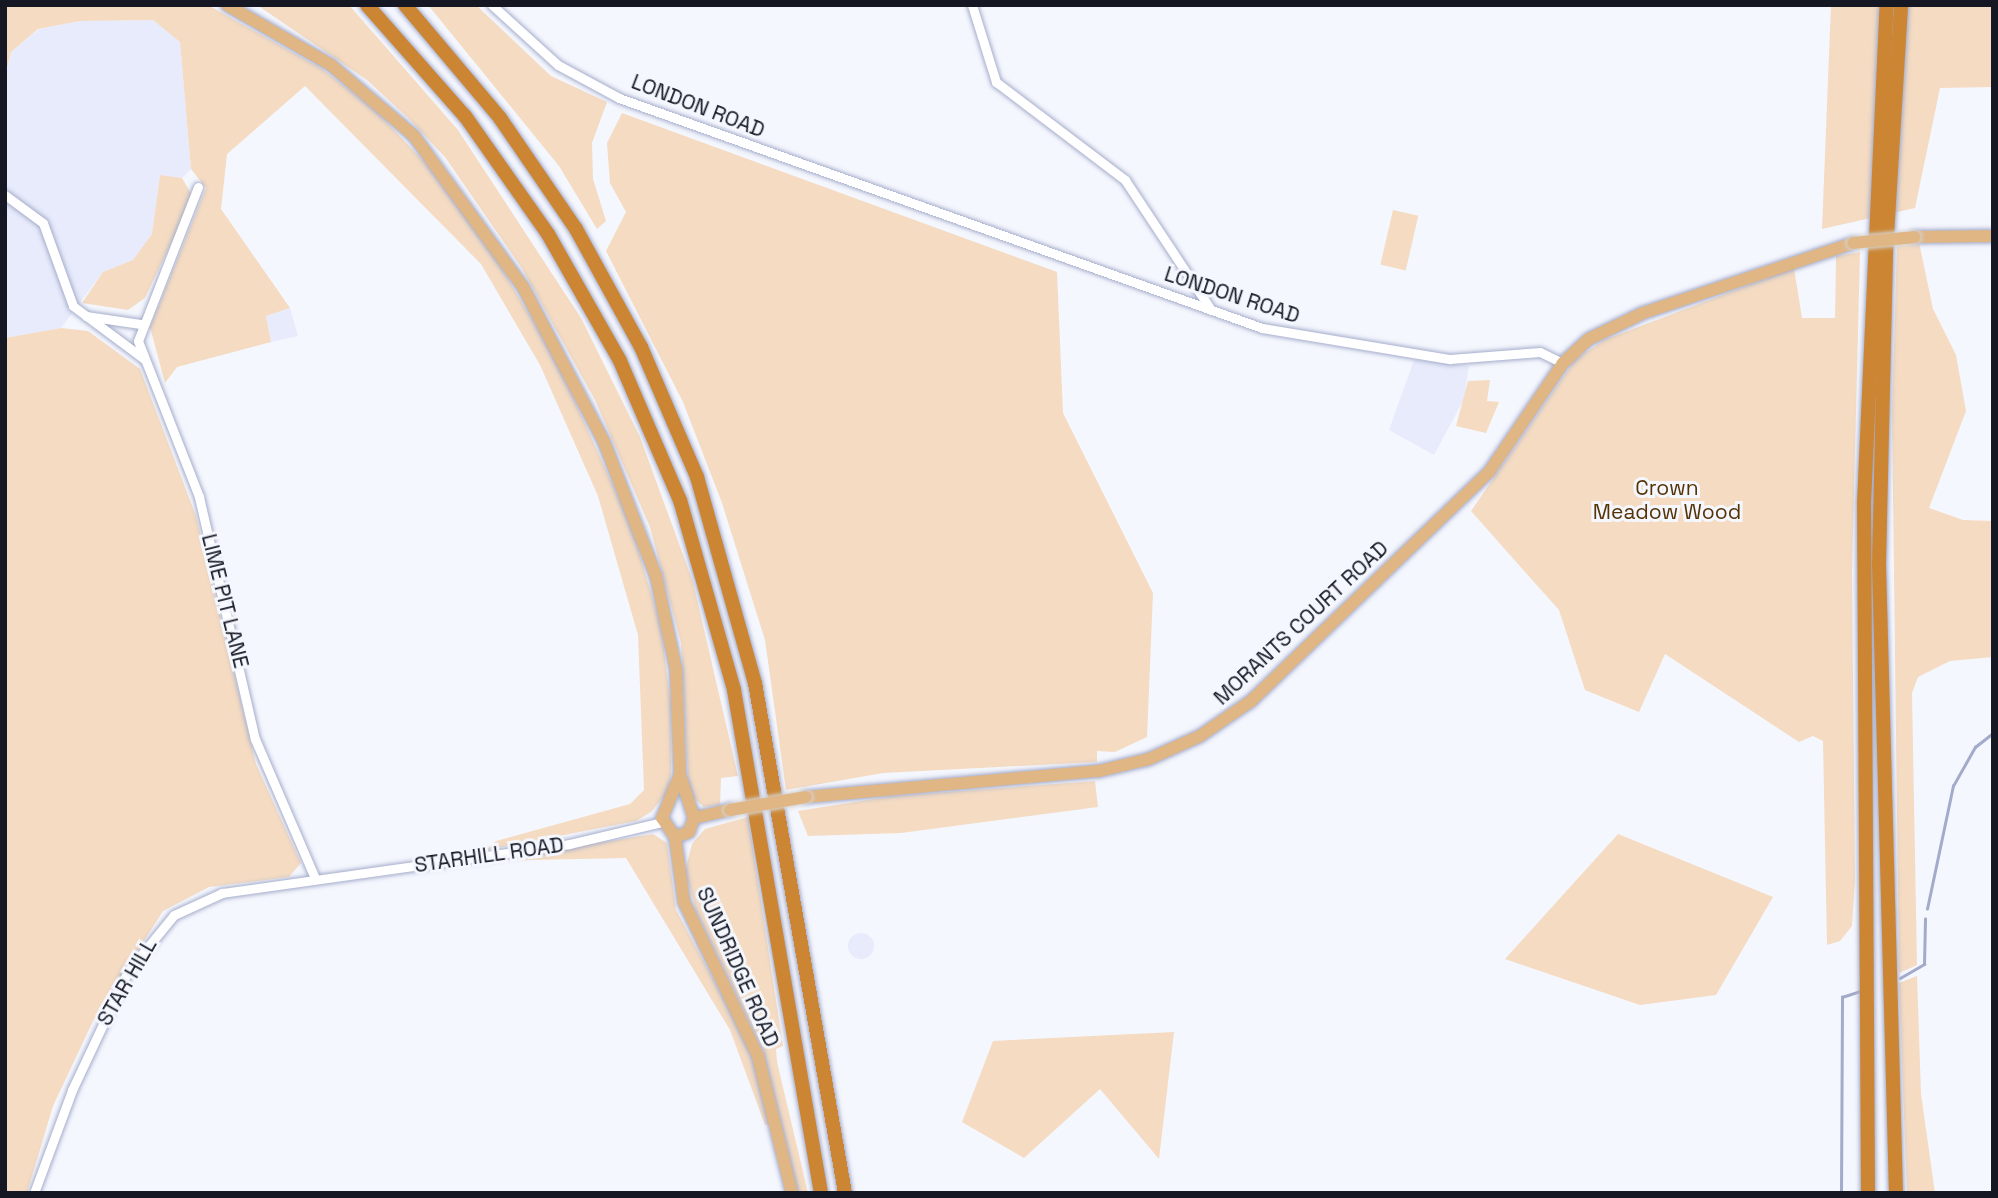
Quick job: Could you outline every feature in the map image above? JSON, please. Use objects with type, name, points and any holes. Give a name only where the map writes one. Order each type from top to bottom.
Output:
[{"type":"highway","points":[[367,5],[465,116],[548,234],[620,361],[680,500],[741,726],[821,1193]]},
{"type":"highway","points":[[405,5],[507,127],[576,229],[641,347],[694,468],[739,610],[758,696],[845,1193]]},
{"type":"highway","points":[[1868,1193],[1864,491],[1887,5]]},
{"type":"highway","points":[[1896,1193],[1879,564],[1886,252],[1901,5]]},
{"type":"main road","points":[[227,5],[331,65],[414,136],[523,287],[604,442],[656,576],[676,668],[680,775],[691,813],[689,832],[675,837],[664,816],[680,775]]},
{"type":"main road","points":[[1563,363],[1622,321],[1853,243],[1915,237],[1993,236]]},
{"type":"main road","name":"MORANTS COURT ROAD","points":[[664,816],[730,810],[806,797],[1099,771],[1149,759],[1200,736],[1251,701],[1489,472],[1563,363]]},
{"type":"main road","name":"SUNDRIDGE ROAD","points":[[675,837],[684,902],[758,1056],[792,1193]]},
{"type":"street","name":"LONDON ROAD","points":[[492,5],[558,65],[608,93],[1211,310],[1298,338],[1450,359],[1540,352],[1563,363]]},
{"type":"street","points":[[972,5],[996,82],[1125,180],[1211,310]]},
{"type":"street","points":[[86,316],[140,324],[198,187]]},
{"type":"street","points":[[5,195],[43,223],[57,274],[86,316],[144,359]]},
{"type":"street","name":"LIME PIT LANE","points":[[140,324],[144,359],[199,498],[255,738],[315,878]]},
{"type":"street","name":"STARHILL ROAD","points":[[315,878],[569,844],[664,816]]},
{"type":"street","name":"STAR HILL","points":[[34,1193],[100,1028],[158,929],[198,901],[222,893],[315,878]]},
{"type":"shaded area","points":[[153,20],[180,42],[191,169],[182,178],[160,175],[152,234],[133,260],[103,272],[61,328],[5,338],[5,79],[11,52],[39,29],[80,21]]},
{"type":"shaded area","points":[[290,308],[298,336],[271,342],[266,316]]},
{"type":"shaded area","points":[[1414,360],[1469,366],[1464,399],[1434,455],[1389,430]]},
{"type":"shaded area","points":[[861,933],[870,937],[874,946],[870,955],[861,959],[852,955],[848,946],[852,937]]},
{"type":"green space","points":[[5,5],[208,5],[322,69],[375,110],[429,167],[495,257],[556,360],[631,525],[661,627],[671,706],[671,774],[667,793],[651,812],[636,821],[486,850],[496,841],[630,804],[644,790],[638,635],[598,496],[540,365],[481,264],[305,86],[227,154],[221,209],[290,308],[266,316],[271,342],[177,367],[165,383],[150,327],[206,188],[191,169],[180,42],[153,20],[80,21],[38,29],[11,52],[5,76]]},
{"type":"green space","points":[[257,5],[349,5],[458,130],[581,318],[640,437],[693,582],[738,776],[721,778],[720,805],[704,807],[689,794],[681,643],[650,527],[595,400],[521,267],[445,157],[407,117],[367,80]]},
{"type":"green space","points":[[428,5],[476,5],[551,76],[607,102],[592,143],[593,179],[606,221],[597,229],[559,166]]},
{"type":"green space","points":[[1831,5],[1993,5],[1993,87],[1940,88],[1915,208],[1822,229]]},
{"type":"green space","points":[[622,113],[1057,272],[1063,413],[1153,593],[1147,737],[1115,752],[1097,751],[1097,762],[883,773],[786,790],[765,640],[722,503],[683,402],[606,251],[626,212],[610,183],[607,143]]},
{"type":"green space","points":[[160,175],[182,178],[193,197],[145,298],[128,310],[82,303],[103,272],[133,260],[152,234]]},
{"type":"green space","points":[[1393,210],[1418,216],[1406,270],[1380,265]]},
{"type":"green space","points":[[1919,242],[1933,309],[1956,355],[1966,411],[1929,508],[1963,520],[1993,521],[1993,657],[1950,661],[1918,677],[1912,693],[1917,965],[1899,973],[1892,414],[1897,244]]},
{"type":"green space","name":"Crown Meadow Wood","points":[[1860,252],[1852,571],[1855,880],[1852,926],[1840,941],[1827,945],[1823,741],[1813,736],[1799,742],[1665,654],[1639,712],[1585,690],[1559,610],[1471,511],[1575,360],[1604,340],[1794,268],[1802,318],[1835,318],[1836,256]]},
{"type":"green space","points":[[61,328],[88,331],[140,369],[196,516],[256,764],[301,863],[289,877],[209,887],[163,911],[93,1021],[53,1106],[27,1193],[5,1193],[5,338]]},
{"type":"green space","points":[[1490,380],[1487,401],[1499,402],[1486,433],[1456,426],[1468,381]]},
{"type":"green space","points":[[1095,781],[1098,807],[901,833],[808,836],[798,811],[893,796]]},
{"type":"green space","points":[[748,817],[783,1046],[776,1049],[777,1062],[808,1193],[798,1193],[763,1050],[696,911],[685,871],[692,844],[705,829]]},
{"type":"green space","points":[[653,834],[667,843],[676,910],[749,1046],[772,1124],[765,1125],[730,1030],[626,858],[489,861]]},
{"type":"green space","points":[[1618,834],[1773,897],[1716,995],[1640,1005],[1505,959]]},
{"type":"green space","points":[[1917,976],[1921,1094],[1935,1193],[1907,1193],[1899,983]]},
{"type":"green space","points":[[1174,1032],[1159,1159],[1100,1089],[1024,1158],[962,1122],[993,1041]]},
{"type":"waterway","points":[[1927,909],[1953,786],[1975,747],[1993,733]]},
{"type":"waterway","points":[[1900,978],[1924,964],[1925,919]]},
{"type":"waterway","points":[[1841,1193],[1842,997],[1861,991]]}]
